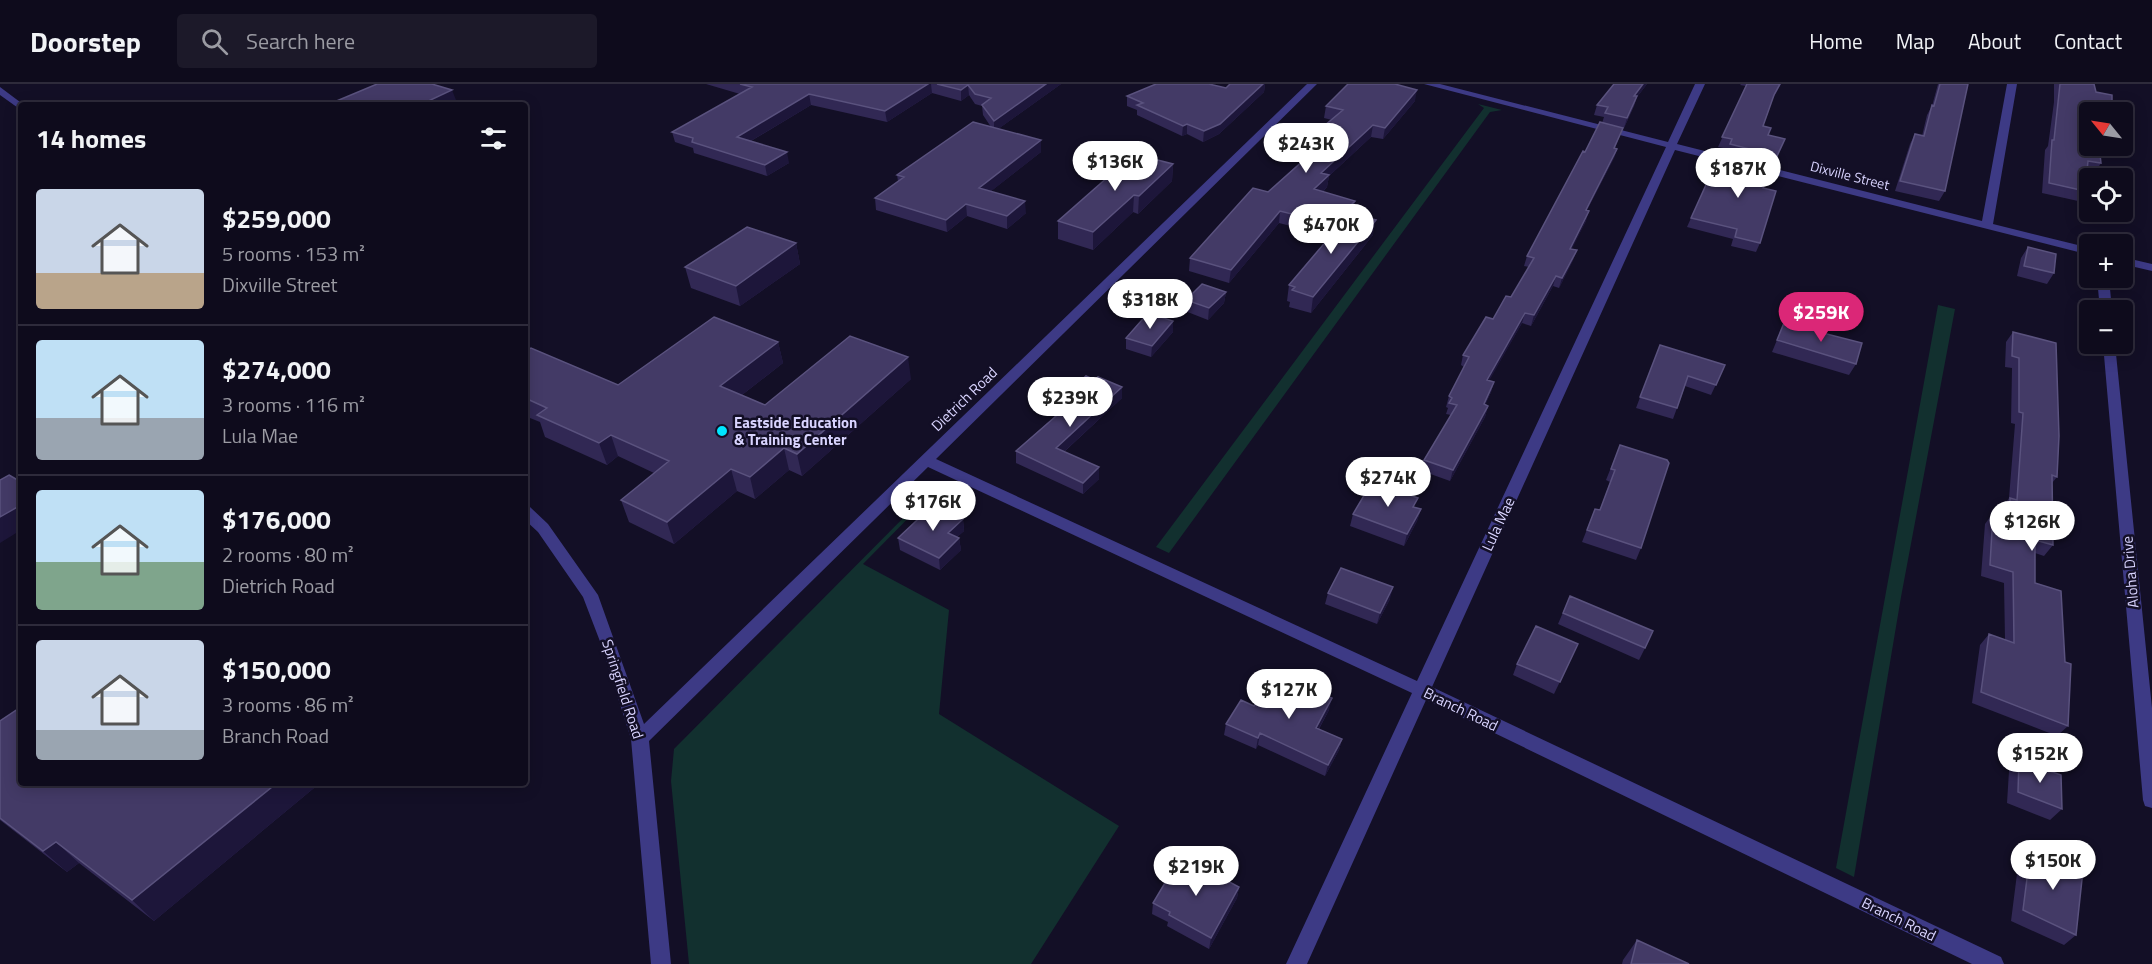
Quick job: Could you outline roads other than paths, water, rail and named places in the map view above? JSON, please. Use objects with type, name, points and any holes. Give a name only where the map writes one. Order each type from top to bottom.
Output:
[{"type":"street","name":"Dietrich Road","points":[[640,739],[1312,84]]},
{"type":"street","name":"Dixville Street","points":[[1429,84],[2079,249]]},
{"type":"street","name":"Lula Mae","points":[[1296,964],[1700,84]]},
{"type":"street","points":[[1987,226],[2012,84]]},
{"type":"street","points":[[0,90],[17,104]]},
{"type":"street","points":[[0,105],[17,104]]},
{"type":"street","points":[[2133,263],[2152,267]]},
{"type":"street","name":"Aloha Drive","points":[[2110,354],[2152,800]]},
{"type":"street","name":"Branch Road","points":[[926,460],[1421,690],[1994,964]]},
{"type":"street","name":"Springfield Road","points":[[528,514],[543,528],[590,595],[609,644],[640,739],[661,964]]},
{"type":"place","name":"Eastside Education & Training Center","points":[[722,431]]}]
